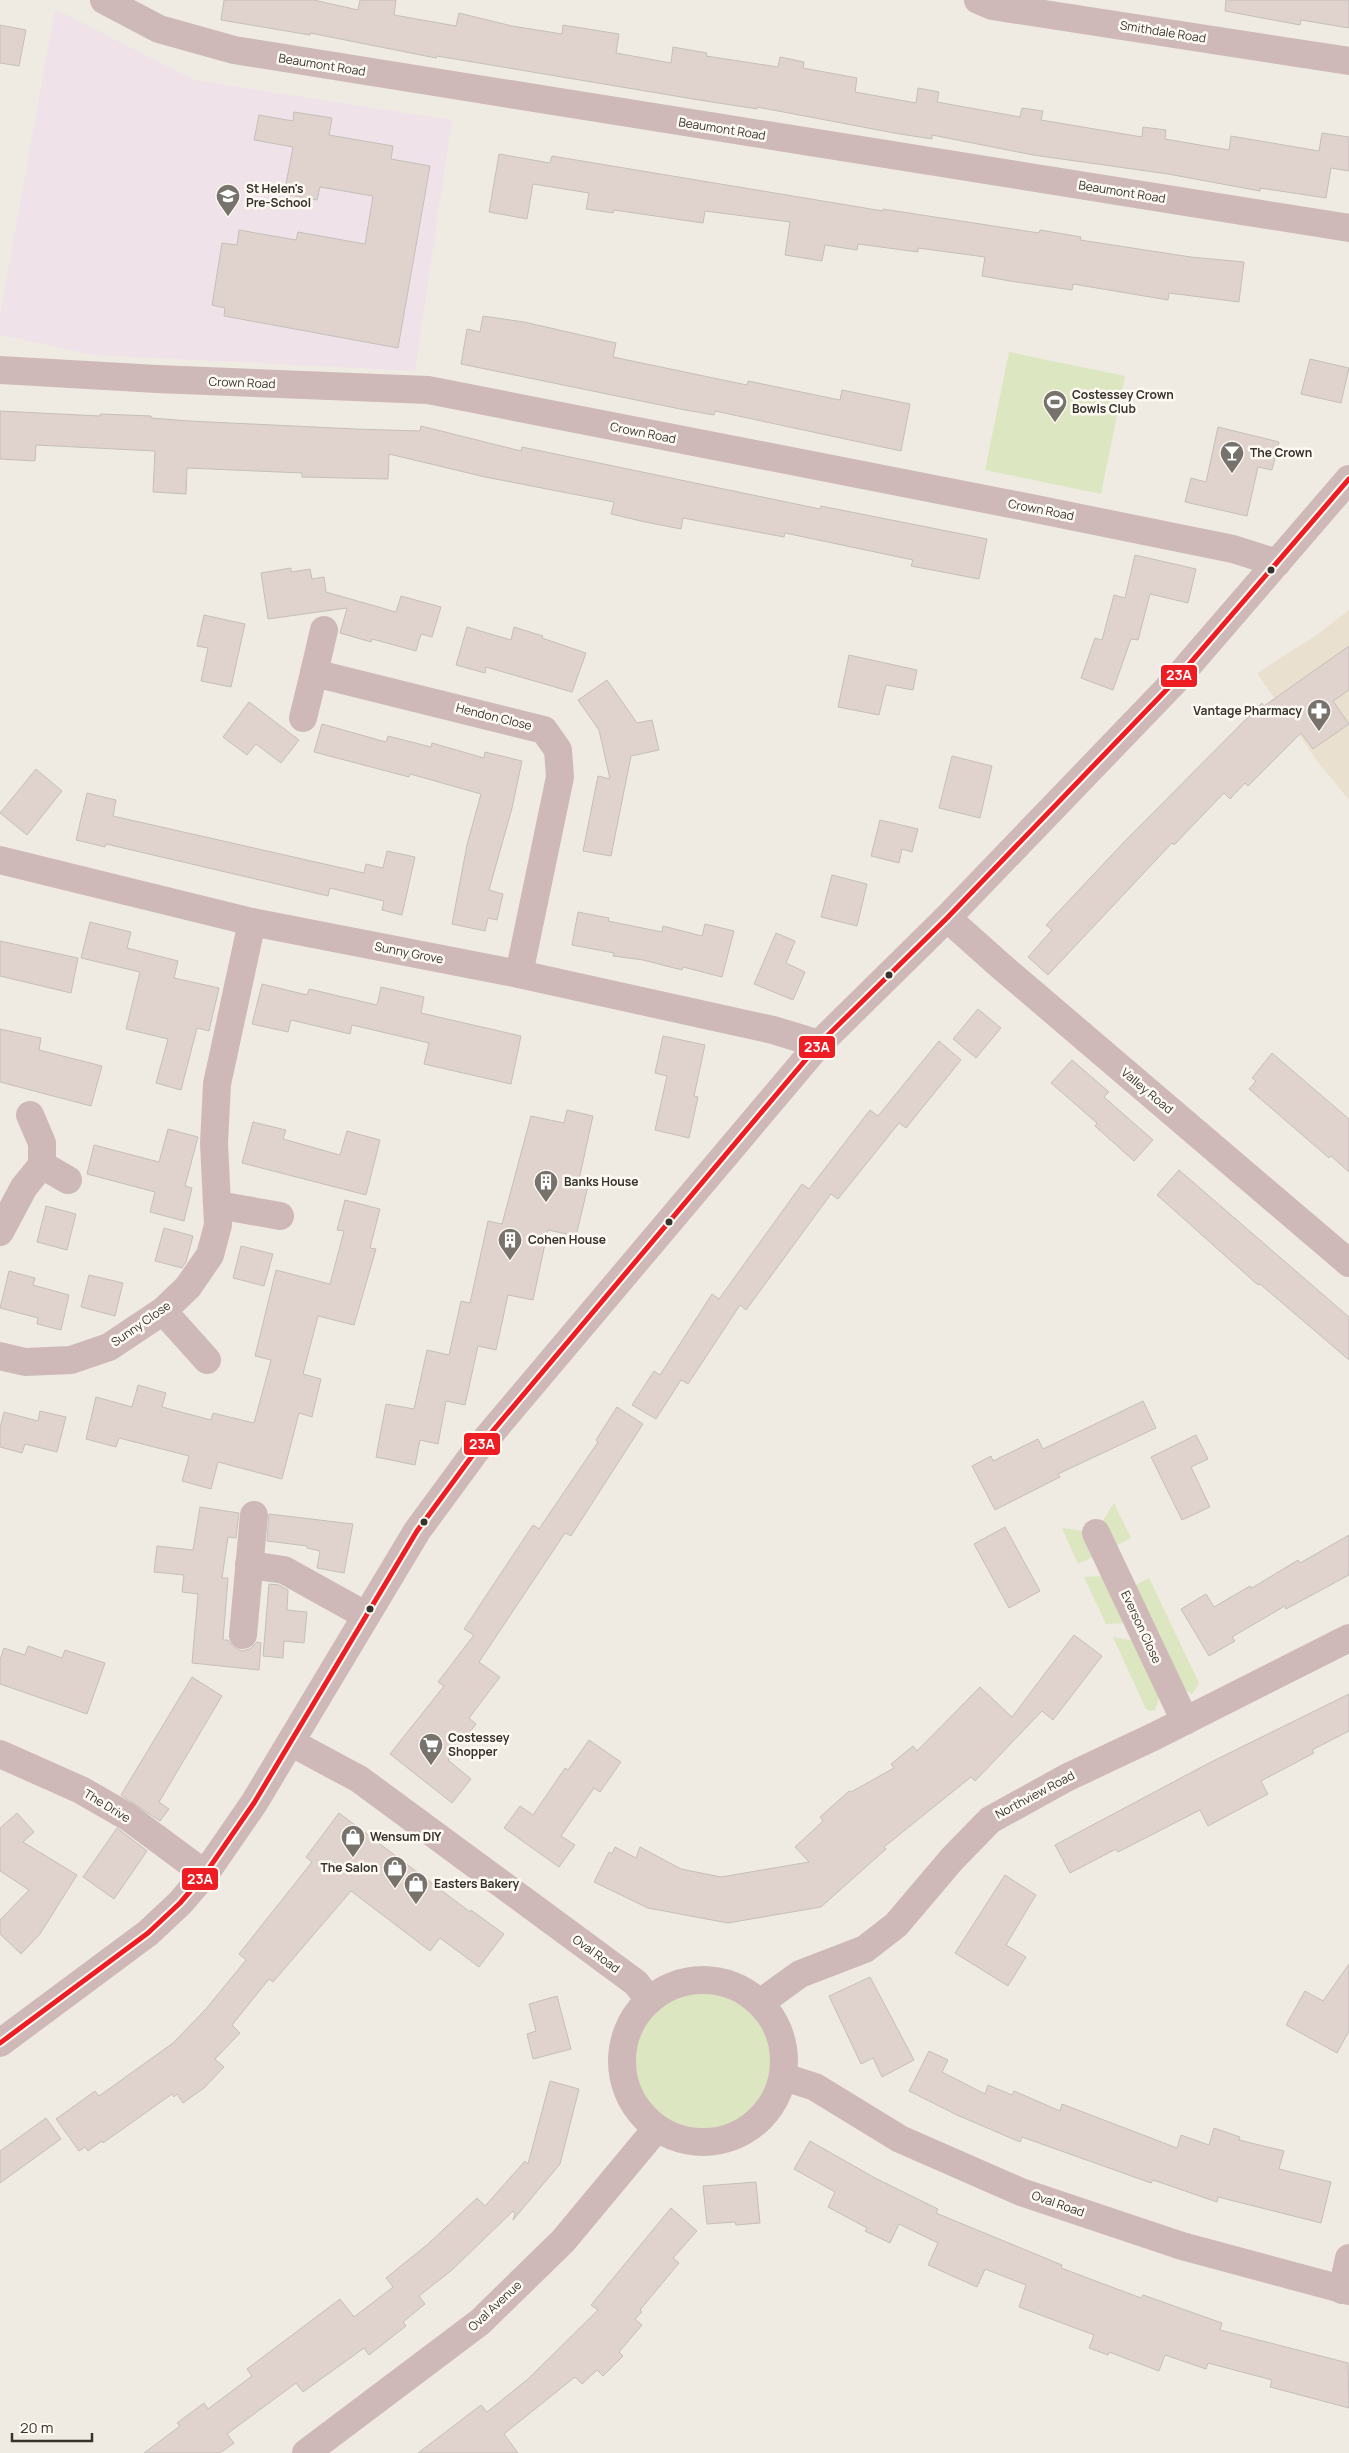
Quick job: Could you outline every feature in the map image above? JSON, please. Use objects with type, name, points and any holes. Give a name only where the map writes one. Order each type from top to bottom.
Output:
[{"type":"street","name":"Beaumont Road","points":[[104,0],[159,29],[234,50],[1349,228]]},
{"type":"street","name":"Smithdale Road","points":[[978,0],[992,6],[1349,61]]},
{"type":"street","name":"Crown Road","points":[[0,370],[157,379],[428,390],[1233,549],[1277,563]]},
{"type":"street","points":[[0,2043],[148,1933],[180,1903],[205,1874],[254,1803],[292,1743],[365,1615],[417,1531],[474,1452],[819,1044],[947,918],[1174,684],[1349,479]]},
{"type":"street","points":[[303,718],[324,630]]},
{"type":"street","name":"Hendon Close","points":[[314,672],[544,730],[558,750],[560,777],[519,974]]},
{"type":"street","name":"Sunny Grove","points":[[0,860],[252,922],[519,974],[773,1030],[819,1044]]},
{"type":"street","name":"Valley Road","points":[[947,918],[1349,1264]]},
{"type":"street","name":"Sunny Close","points":[[0,1356],[25,1362],[71,1360],[109,1347],[163,1311],[188,1287],[210,1255],[218,1225],[214,1143],[217,1084],[252,922]]},
{"type":"street","points":[[0,1232],[24,1188],[42,1165],[42,1143],[30,1115]]},
{"type":"street","points":[[42,1165],[68,1180]]},
{"type":"street","points":[[218,1205],[280,1216]]},
{"type":"street","points":[[163,1311],[207,1360]]},
{"type":"street","points":[[243,1635],[254,1515]]},
{"type":"street","name":"Everson Close","points":[[1096,1533],[1185,1721]]},
{"type":"street","points":[[249,1566],[284,1570],[365,1615]]},
{"type":"street","name":"Northview Road","points":[[760,2003],[800,1974],[865,1949],[896,1925],[952,1859],[990,1820],[1066,1778],[1185,1721],[1349,1638]]},
{"type":"street","name":"Oval Road","points":[[292,1743],[359,1779],[636,1983],[649,2000]]},
{"type":"street","name":"The Drive","points":[[0,1754],[81,1790],[128,1817],[205,1874]]},
{"type":"street","points":[[693,1980],[710,1980],[727,1983],[743,1990],[760,2003],[770,2015],[779,2033],[784,2052],[784,2077],[775,2098],[759,2120],[736,2136],[709,2142],[682,2140],[657,2128],[636,2108],[624,2082],[622,2052],[630,2024],[649,2000],[676,1984],[693,1980]]},
{"type":"street","name":"Oval Road","points":[[784,2077],[815,2087],[900,2139],[1021,2192],[1182,2246],[1345,2290]]},
{"type":"street","name":"Oval Avenue","points":[[306,2453],[480,2322],[563,2241],[657,2128]]},
{"type":"street","points":[[1345,2290],[1349,2258]]},
{"type":"shaded area","name":"St Helen's Pre-School","points":[[55,9],[195,80],[452,120],[415,371],[92,355],[0,335],[0,314]]},
{"type":"shaded area","points":[[1349,610],[1349,800],[1317,761],[1257,673],[1315,636]]},
{"type":"green space","name":"Costessey Crown Bowls Club","points":[[1009,352],[1125,376],[1101,494],[985,470]]},
{"type":"green space","points":[[1114,1503],[1131,1538],[1113,1547],[1101,1524]]},
{"type":"green space","points":[[1062,1528],[1084,1531],[1097,1555],[1078,1564]]},
{"type":"green space","points":[[1105,1576],[1127,1623],[1106,1624],[1084,1577]]},
{"type":"green space","points":[[1149,1578],[1199,1683],[1192,1694],[1183,1689],[1132,1587]]},
{"type":"green space","points":[[1113,1637],[1136,1641],[1157,1684],[1158,1702],[1155,1710],[1150,1711],[1146,1709]]},
{"type":"green space","points":[[703,1992],[729,1997],[752,2012],[767,2035],[772,2061],[767,2087],[752,2110],[729,2125],[703,2130],[677,2125],[654,2110],[639,2087],[634,2061],[639,2035],[654,2012],[677,1997]]},
{"type":"building","points":[[224,0],[314,0],[358,10],[360,0],[396,0],[394,15],[456,26],[459,13],[512,26],[562,34],[563,25],[619,34],[616,53],[671,63],[673,47],[707,53],[706,56],[778,67],[780,57],[804,62],[803,68],[857,78],[855,92],[916,103],[918,88],[939,92],[937,102],[1020,117],[1022,108],[1043,111],[1041,120],[1142,137],[1143,127],[1166,130],[1165,139],[1229,150],[1231,136],[1319,151],[1322,133],[1349,137],[1349,171],[1331,168],[1326,198],[1260,188],[1260,191],[1168,174],[1033,155],[932,135],[932,139],[757,107],[757,109],[699,100],[437,56],[436,58],[310,33],[310,35],[221,20]]},
{"type":"building","points":[[1226,0],[1349,0],[1349,28],[1301,20],[1300,25],[1225,11]]},
{"type":"building","points":[[0,25],[26,30],[19,66],[0,63]]},
{"type":"building","points":[[294,112],[332,118],[329,135],[393,146],[391,159],[430,166],[398,348],[224,316],[225,308],[212,305],[222,243],[237,245],[239,230],[296,240],[298,232],[365,244],[373,196],[320,187],[317,200],[284,194],[293,147],[254,140],[259,115],[293,121]]},
{"type":"building","points":[[499,154],[550,163],[552,156],[883,211],[883,209],[1039,233],[1040,230],[1081,237],[1080,240],[1191,257],[1244,262],[1239,302],[1169,293],[1168,300],[1073,284],[1072,290],[1010,281],[982,276],[985,257],[918,248],[918,252],[858,244],[857,250],[825,245],[822,261],[785,255],[790,222],[705,211],[703,223],[614,210],[613,213],[586,209],[589,193],[533,184],[527,219],[489,212]]},
{"type":"building","points":[[483,316],[524,322],[616,343],[613,357],[747,385],[748,381],[840,400],[842,390],[910,404],[901,451],[715,411],[714,415],[680,409],[461,364],[467,329],[480,332]]},
{"type":"building","points":[[1310,359],[1349,368],[1341,403],[1301,394]]},
{"type":"building","points":[[0,411],[100,416],[100,414],[151,416],[151,418],[189,421],[356,429],[420,431],[421,426],[521,451],[522,447],[820,509],[821,506],[987,539],[979,579],[911,566],[913,560],[785,533],[784,537],[683,518],[681,529],[645,522],[611,514],[614,502],[485,477],[389,454],[388,479],[302,477],[302,473],[187,468],[186,494],[153,492],[155,451],[36,445],[35,461],[0,459]]},
{"type":"building","name":"The Crown","points":[[1218,427],[1279,442],[1272,470],[1258,467],[1247,516],[1185,502],[1191,478],[1206,482]]},
{"type":"building","points":[[1135,555],[1196,569],[1188,603],[1150,594],[1138,640],[1131,639],[1113,690],[1081,678],[1095,638],[1102,640],[1114,595],[1125,598]]},
{"type":"building","points":[[291,568],[291,572],[310,569],[312,579],[324,577],[326,592],[396,612],[401,596],[441,607],[432,637],[421,634],[416,651],[372,639],[371,642],[340,633],[347,608],[268,619],[261,573]]},
{"type":"building","points":[[204,615],[245,624],[231,687],[201,681],[208,648],[197,646]]},
{"type":"building","points":[[467,627],[511,640],[514,627],[586,653],[572,692],[486,667],[485,673],[456,665]]},
{"type":"building","points":[[1349,646],[1349,690],[1333,701],[1349,724],[1313,749],[1301,733],[1248,786],[1245,783],[1230,799],[1224,793],[1174,845],[1172,843],[1048,975],[1028,957],[1052,930],[1046,925],[1125,841],[1262,703],[1264,706]]},
{"type":"building","points":[[849,655],[917,670],[913,690],[886,685],[879,715],[838,707]]},
{"type":"building","points":[[607,680],[637,723],[652,720],[659,750],[631,756],[611,856],[583,851],[598,776],[610,779],[599,730],[578,700]]},
{"type":"building","points":[[249,702],[299,740],[281,763],[256,744],[247,755],[223,737]]},
{"type":"building","points":[[322,724],[386,742],[388,736],[431,747],[432,743],[484,758],[485,752],[522,761],[512,808],[489,890],[503,894],[497,920],[488,918],[485,931],[452,924],[467,845],[481,794],[410,774],[409,777],[314,752]]},
{"type":"building","points":[[952,756],[992,766],[980,818],[939,808]]},
{"type":"building","points":[[36,769],[62,791],[27,835],[0,813]]},
{"type":"building","points":[[87,793],[116,800],[113,816],[364,873],[366,864],[383,868],[387,851],[415,857],[402,915],[382,910],[384,901],[330,888],[328,896],[106,844],[105,847],[76,840]]},
{"type":"building","points":[[880,820],[918,829],[912,852],[902,849],[899,863],[871,856]]},
{"type":"building","points":[[832,875],[867,884],[857,926],[821,917]]},
{"type":"building","points":[[578,912],[609,918],[608,921],[662,932],[663,926],[702,936],[705,924],[734,931],[722,977],[683,967],[682,970],[643,960],[613,956],[614,953],[572,945]]},
{"type":"building","points":[[90,922],[131,932],[127,948],[178,961],[174,978],[219,988],[209,1031],[197,1028],[181,1090],[156,1083],[168,1039],[126,1029],[140,972],[81,958]]},
{"type":"building","points":[[776,933],[795,941],[786,963],[805,972],[793,1000],[754,984]]},
{"type":"building","points":[[0,941],[78,958],[71,993],[0,976]]},
{"type":"building","points":[[262,984],[307,995],[309,989],[377,1005],[381,987],[424,997],[421,1013],[521,1036],[511,1084],[424,1064],[429,1043],[352,1025],[350,1034],[291,1020],[288,1032],[252,1024]]},
{"type":"building","points":[[978,1009],[1001,1028],[976,1058],[953,1039]]},
{"type":"building","points":[[0,1029],[41,1038],[39,1050],[102,1066],[91,1106],[0,1082]]},
{"type":"building","points":[[663,1036],[705,1045],[694,1096],[698,1097],[689,1138],[655,1130],[667,1076],[655,1073]]},
{"type":"building","points":[[939,1041],[961,1060],[906,1128],[899,1123],[838,1199],[831,1194],[746,1310],[740,1305],[688,1384],[681,1380],[656,1419],[632,1405],[654,1371],[660,1375],[712,1294],[719,1299],[802,1184],[809,1189],[870,1110],[878,1116]]},
{"type":"building","points":[[1272,1053],[1349,1119],[1349,1172],[1331,1156],[1329,1158],[1249,1089],[1256,1081],[1252,1078]]},
{"type":"building","points":[[1072,1060],[1109,1092],[1104,1097],[1153,1140],[1134,1161],[1095,1126],[1097,1123],[1051,1083]]},
{"type":"building","points":[[567,1110],[593,1116],[578,1184],[588,1186],[576,1236],[548,1230],[533,1300],[508,1295],[496,1350],[478,1346],[465,1405],[446,1401],[438,1444],[420,1440],[415,1465],[376,1457],[386,1404],[414,1409],[427,1350],[449,1355],[461,1301],[470,1303],[488,1221],[502,1224],[531,1116],[564,1123]]},
{"type":"building","points":[[253,1122],[286,1130],[283,1139],[340,1155],[347,1131],[380,1140],[366,1195],[242,1163]]},
{"type":"building","points":[[168,1129],[198,1137],[185,1186],[192,1188],[184,1221],[150,1212],[155,1192],[87,1174],[94,1145],[159,1162]]},
{"type":"building","points":[[1179,1170],[1349,1317],[1349,1360],[1260,1284],[1258,1285],[1157,1195]]},
{"type":"building","points":[[345,1200],[380,1209],[370,1248],[376,1249],[354,1325],[318,1316],[303,1374],[321,1379],[312,1417],[299,1413],[282,1479],[218,1462],[211,1489],[182,1481],[189,1456],[119,1438],[116,1447],[86,1439],[96,1397],[132,1407],[138,1385],[166,1393],[162,1407],[211,1420],[213,1413],[254,1423],[271,1360],[255,1356],[276,1270],[330,1284],[344,1231],[337,1230]]},
{"type":"building","points":[[46,1206],[76,1214],[67,1250],[37,1242]]},
{"type":"building","points":[[164,1228],[193,1236],[186,1262],[182,1268],[155,1261]]},
{"type":"building","points":[[241,1246],[273,1254],[264,1286],[233,1278]]},
{"type":"building","points":[[9,1271],[35,1278],[33,1285],[69,1295],[61,1330],[37,1324],[38,1318],[0,1308]]},
{"type":"building","points":[[89,1275],[123,1283],[115,1316],[81,1307]]},
{"type":"building","points":[[1143,1401],[1156,1428],[1058,1474],[1060,1477],[995,1510],[972,1466],[991,1456],[993,1461],[1038,1439],[1043,1449]]},
{"type":"building","points":[[617,1407],[643,1424],[571,1536],[565,1533],[479,1662],[500,1677],[469,1718],[476,1724],[448,1760],[471,1779],[452,1803],[390,1754],[444,1686],[438,1682],[474,1635],[464,1629],[533,1525],[539,1529],[598,1442],[596,1440]]},
{"type":"building","points":[[40,1411],[66,1417],[57,1452],[25,1444],[22,1453],[0,1447],[0,1428],[4,1412],[38,1421]]},
{"type":"building","points":[[1196,1435],[1208,1459],[1191,1467],[1210,1507],[1182,1520],[1151,1457]]},
{"type":"building","points":[[200,1507],[239,1513],[236,1538],[228,1537],[222,1578],[228,1578],[223,1640],[228,1640],[234,1647],[242,1651],[250,1649],[257,1642],[261,1643],[259,1670],[192,1663],[198,1594],[182,1592],[184,1575],[154,1572],[157,1546],[193,1550]]},
{"type":"building","points":[[269,1514],[353,1524],[344,1573],[317,1568],[320,1551],[307,1548],[307,1546],[267,1541]]},
{"type":"building","points":[[1005,1527],[1040,1591],[1009,1608],[974,1544]]},
{"type":"building","points":[[1349,1535],[1349,1575],[1286,1609],[1285,1606],[1232,1637],[1235,1641],[1209,1656],[1181,1609],[1206,1594],[1214,1607],[1250,1586],[1252,1588],[1298,1560],[1300,1563]]},
{"type":"building","points":[[269,1584],[279,1585],[288,1590],[287,1610],[307,1612],[304,1643],[284,1641],[283,1658],[263,1656]]},
{"type":"building","points":[[1074,1635],[1102,1656],[1053,1720],[1042,1711],[975,1781],[971,1777],[884,1847],[886,1849],[821,1907],[728,1923],[648,1908],[594,1882],[609,1852],[612,1854],[615,1847],[636,1858],[640,1847],[681,1869],[721,1877],[809,1862],[795,1847],[823,1821],[820,1817],[849,1791],[851,1792],[894,1768],[891,1764],[913,1746],[917,1751],[980,1687],[1012,1717]]},
{"type":"building","points":[[28,1646],[62,1658],[65,1650],[105,1663],[87,1714],[0,1684],[0,1660],[4,1648],[25,1655]]},
{"type":"building","points":[[192,1677],[222,1696],[159,1802],[169,1809],[160,1821],[121,1795]]},
{"type":"building","points":[[1349,1694],[1349,1731],[1312,1750],[1314,1753],[1261,1781],[1268,1794],[1208,1826],[1200,1810],[1118,1852],[1116,1849],[1070,1873],[1055,1845],[1209,1763]]},
{"type":"building","points":[[589,1740],[621,1762],[600,1792],[594,1788],[561,1836],[575,1845],[559,1867],[504,1828],[520,1806],[533,1815],[565,1768],[568,1770]]},
{"type":"building","points":[[17,1813],[34,1832],[23,1842],[77,1875],[40,1934],[21,1954],[0,1934],[0,1920],[29,1890],[0,1871],[0,1828]]},
{"type":"building","points":[[339,1813],[470,1912],[471,1910],[504,1934],[479,1967],[440,1938],[430,1951],[351,1891],[273,1982],[269,1979],[232,2025],[240,2033],[215,2059],[224,2067],[204,2088],[183,2103],[177,2094],[174,2097],[172,2094],[103,2143],[102,2141],[88,2151],[85,2147],[79,2151],[56,2119],[95,2091],[99,2096],[173,2043],[205,2010],[246,1960],[239,1954],[312,1862],[306,1857]]},
{"type":"building","points":[[117,1828],[147,1851],[114,1899],[83,1877]]},
{"type":"building","points":[[1005,1875],[1036,1895],[1006,1945],[1026,1957],[1008,1986],[955,1953]]},
{"type":"building","points":[[1349,1964],[1349,2031],[1337,2053],[1286,2025],[1305,1991],[1323,2001]]},
{"type":"building","points":[[870,1977],[914,2060],[882,2077],[873,2058],[861,2064],[829,1996]]},
{"type":"building","points":[[557,1996],[571,2049],[533,2059],[527,2034],[536,2031],[529,2004]]},
{"type":"building","points":[[929,2051],[948,2060],[942,2072],[985,2094],[988,2085],[1012,2095],[1014,2091],[1060,2111],[1062,2104],[1177,2148],[1181,2135],[1209,2145],[1214,2128],[1240,2137],[1239,2140],[1284,2151],[1279,2169],[1331,2182],[1321,2223],[1218,2197],[1217,2202],[1153,2180],[1151,2183],[1022,2137],[1020,2142],[957,2115],[909,2091]]},
{"type":"building","points":[[550,2081],[579,2089],[560,2164],[513,2220],[515,2214],[513,2211],[452,2270],[419,2296],[425,2304],[403,2322],[406,2326],[369,2355],[364,2348],[303,2392],[296,2383],[227,2434],[234,2443],[220,2453],[144,2453],[180,2426],[177,2423],[204,2403],[208,2409],[252,2376],[247,2369],[340,2299],[354,2317],[393,2287],[386,2278],[428,2244],[477,2198],[485,2206],[525,2161],[528,2164]]},
{"type":"building","points":[[46,2118],[61,2139],[0,2183],[0,2151]]},
{"type":"building","points":[[810,2141],[875,2178],[938,2209],[936,2213],[1062,2265],[1061,2268],[1141,2298],[1143,2295],[1222,2323],[1220,2330],[1348,2363],[1349,2408],[1270,2387],[1272,2380],[1208,2363],[1206,2369],[1165,2355],[1159,2371],[1109,2352],[1108,2355],[1089,2348],[1094,2335],[1019,2307],[1026,2285],[985,2269],[977,2287],[928,2265],[938,2243],[899,2224],[890,2243],[865,2231],[867,2228],[828,2207],[835,2192],[794,2169]]},
{"type":"building","points":[[756,2182],[760,2223],[736,2225],[735,2222],[707,2224],[703,2186]]},
{"type":"building","points":[[671,2208],[697,2231],[673,2258],[679,2263],[640,2310],[642,2312],[635,2319],[642,2325],[619,2352],[623,2356],[603,2376],[597,2370],[582,2384],[575,2377],[504,2434],[518,2453],[418,2453],[481,2405],[487,2412],[528,2379],[598,2310],[591,2305]]},
{"type":"transit line","name":"23A","points":[[0,2043],[148,1933],[180,1903],[205,1874],[254,1803],[417,1531],[475,1452],[819,1044],[947,918],[1173,683],[1349,479]]},
{"type":"place","name":"St Helen's Pre-School","points":[[228,217]]},
{"type":"place","name":"Costessey Crown Bowls Club","points":[[1055,423]]},
{"type":"place","name":"The Crown","points":[[1232,474]]},
{"type":"place","name":"Vantage Pharmacy","points":[[1319,732]]},
{"type":"place","name":"Banks House","points":[[546,1203]]},
{"type":"place","name":"Cohen House","points":[[510,1261]]},
{"type":"place","name":"Costessey Shopper","points":[[431,1766]]},
{"type":"place","name":"Wensum DIY","points":[[353,1858]]},
{"type":"place","name":"The Salon","points":[[395,1889]]},
{"type":"place","name":"Easters Bakery","points":[[416,1905]]}]
